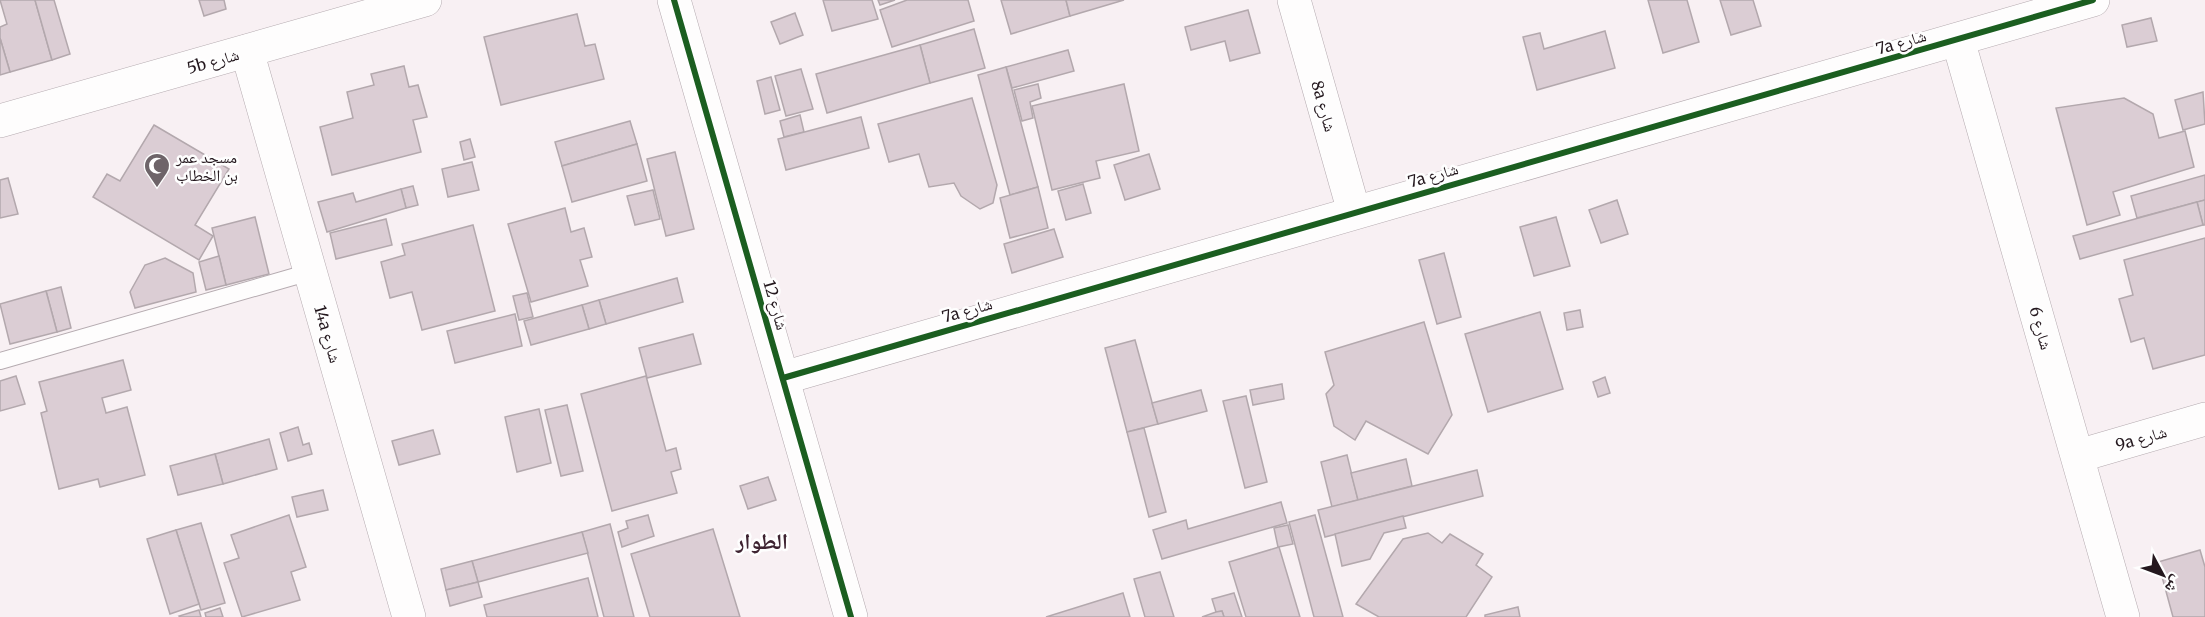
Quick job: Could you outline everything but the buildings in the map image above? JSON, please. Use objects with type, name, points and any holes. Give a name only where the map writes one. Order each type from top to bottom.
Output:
[{"type":"street","name":"5b شارع","points":[[0,122],[425,0]]},
{"type":"street","name":"شارع 12","points":[[674,0],[851,617]]},
{"type":"street","name":"8a شارع","points":[[1294,0],[1354,212]]},
{"type":"street","name":"7a شارع","points":[[783,378],[2092,0]]},
{"type":"street","name":"شارع 6","points":[[1958,40],[2123,617]]},
{"type":"street","name":"14a شارع","points":[[247,51],[409,617]]},
{"type":"street","name":"9a شارع","points":[[2078,456],[2205,420]]},
{"type":"lane","points":[[0,361],[310,272]]},
{"type":"cycle path","points":[[674,0],[851,617]]},
{"type":"cycle path","points":[[783,378],[2093,0]]},
{"type":"place","name":"مسجد عمر بن الخطاب","points":[[157,189]]},
{"type":"district","name":"الطوار","points":[[762,541]]}]
